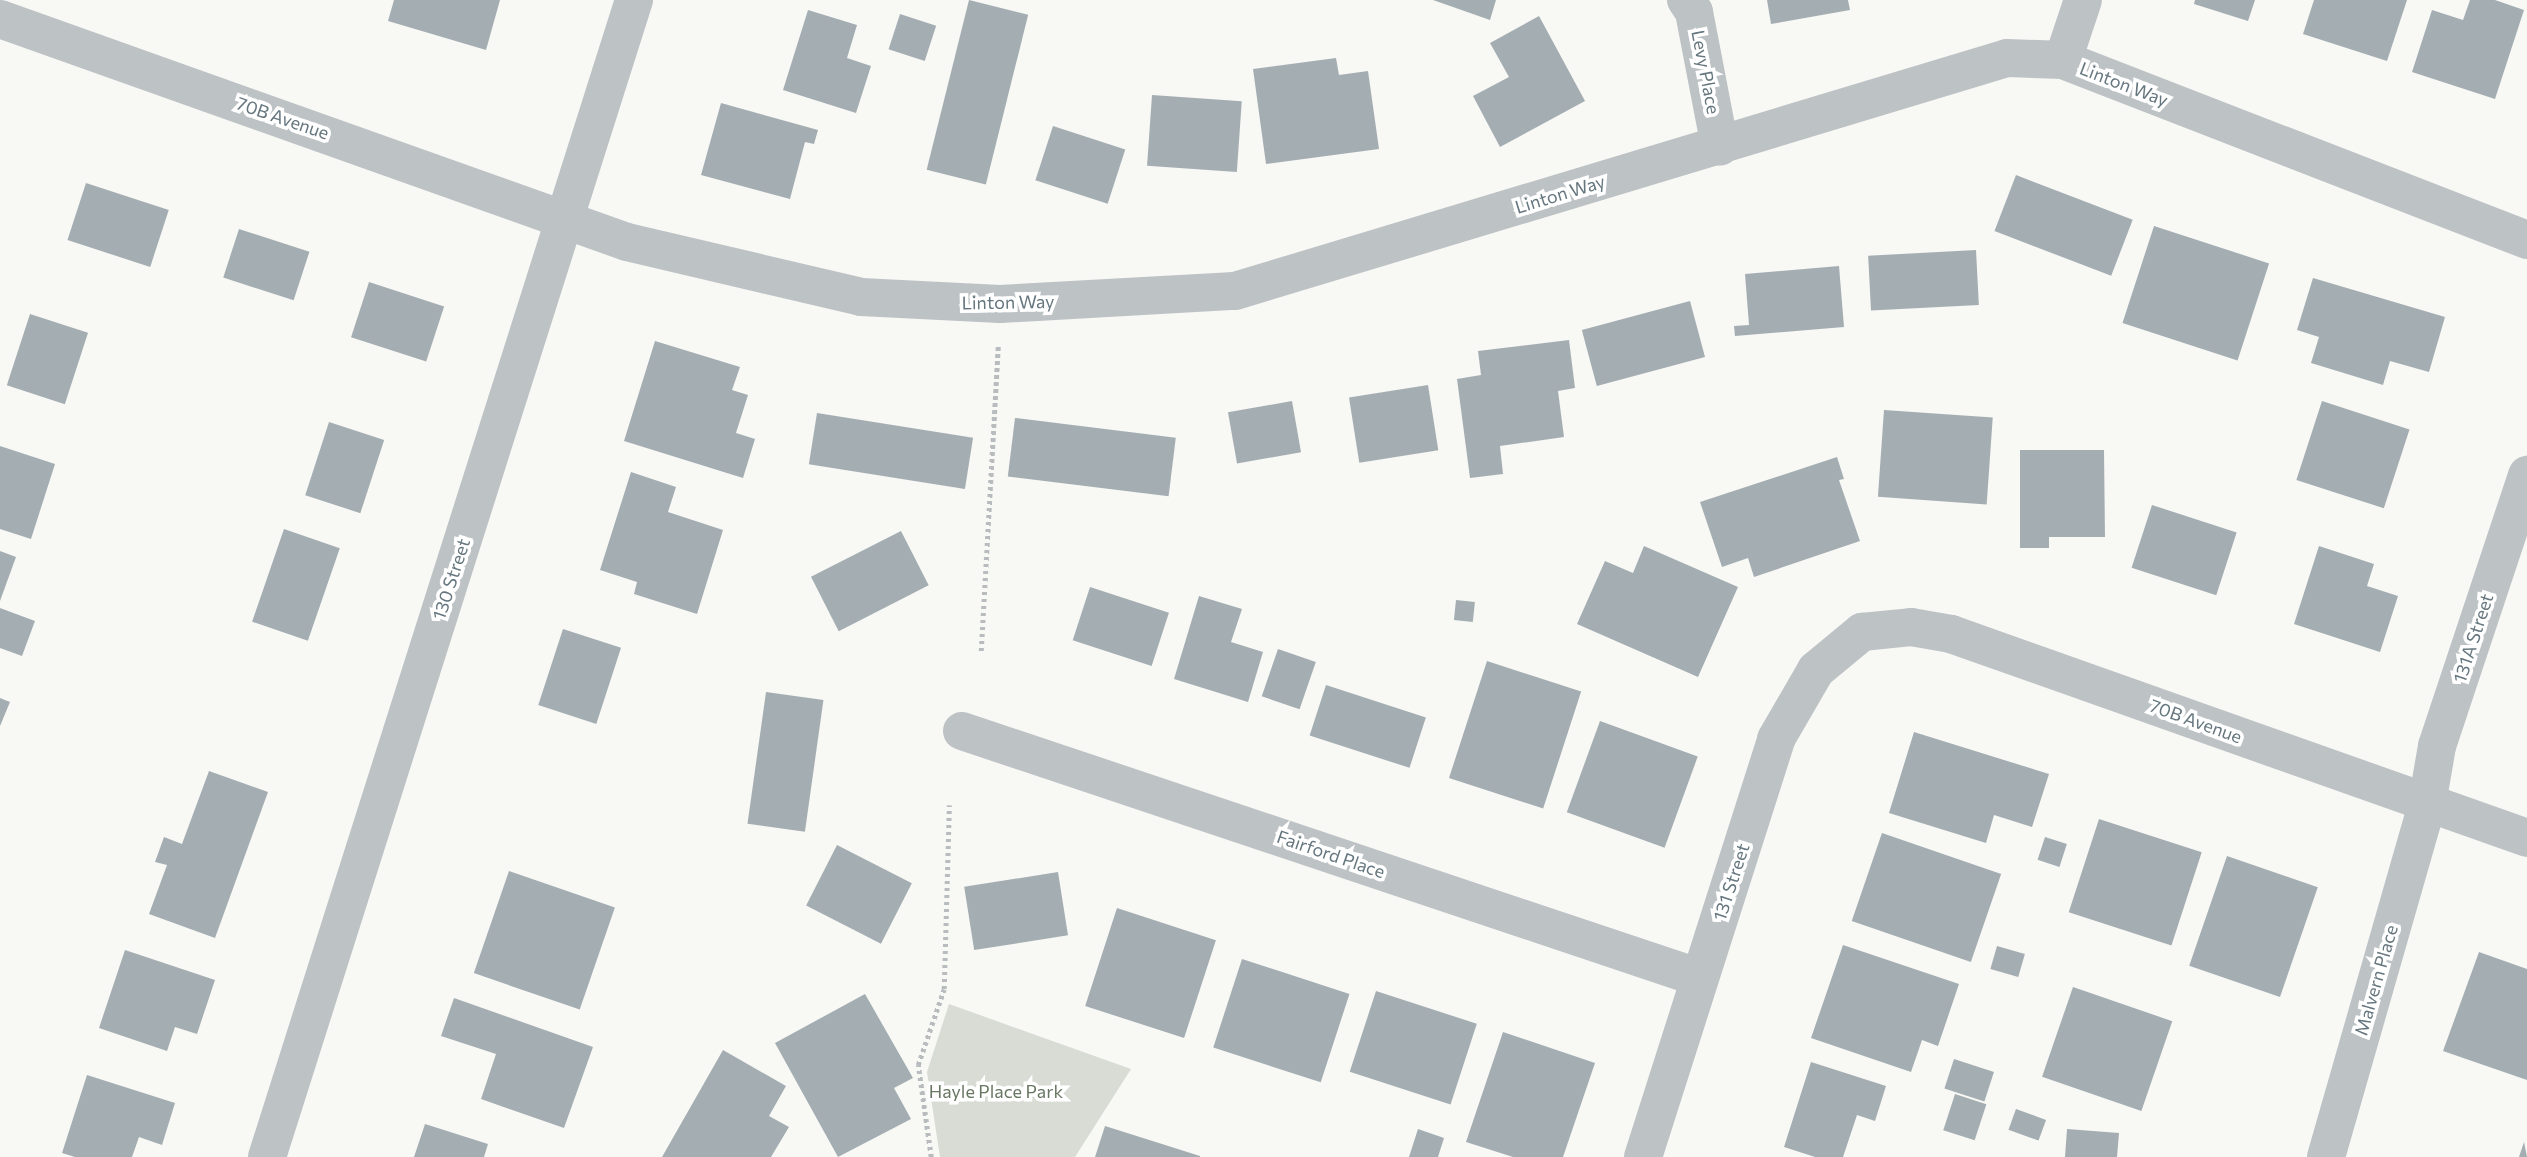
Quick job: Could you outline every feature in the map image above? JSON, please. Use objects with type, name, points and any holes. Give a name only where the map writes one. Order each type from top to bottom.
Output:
[{"type":"street","name":"130 Street","points":[[267,1157],[634,0]]},
{"type":"street","name":"Levy Place","points":[[1686,0],[1693,12],[1720,147]]},
{"type":"street","points":[[2063,61],[2083,0]]},
{"type":"street","name":"70B Avenue","points":[[0,19],[565,220]]},
{"type":"street","name":"Linton Way","points":[[565,220],[627,242],[861,297],[1000,304],[1221,292],[1720,147],[2007,58],[2063,61],[2527,240]]},
{"type":"street","name":"131A Street","points":[[2427,804],[2437,746],[2527,475]]},
{"type":"street","name":"70B Avenue","points":[[1861,632],[1911,627],[1951,634],[2527,838]]},
{"type":"street","name":"131 Street","points":[[1643,1157],[1776,739],[1816,670],[1861,632]]},
{"type":"street","name":"Fairford Place","points":[[961,731],[1700,978]]},
{"type":"street","name":"Malvern Place","points":[[2326,1157],[2427,804]]},
{"type":"path","points":[[982,651],[999,331]]},
{"type":"path","points":[[931,1157],[918,1065],[944,989],[949,804]]},
{"type":"green space","name":"Hayle Place Park","points":[[949,1004],[1131,1069],[1075,1157],[940,1157],[927,1072]]},
{"type":"building","points":[[394,0],[500,0],[486,50],[388,21]]},
{"type":"building","points":[[969,0],[1028,15],[986,185],[927,170]]},
{"type":"building","points":[[1433,0],[1496,0],[1490,20]]},
{"type":"building","points":[[1767,0],[1848,0],[1850,10],[1771,24]]},
{"type":"building","points":[[2195,0],[2255,0],[2248,21],[2194,4]]},
{"type":"building","points":[[2314,0],[2407,0],[2387,61],[2303,34]]},
{"type":"building","points":[[2470,0],[2495,0],[2524,10],[2495,99],[2412,72],[2432,10],[2463,20]]},
{"type":"building","points":[[808,10],[857,25],[847,58],[871,66],[856,113],[783,90]]},
{"type":"building","points":[[900,14],[936,26],[925,61],[889,49]]},
{"type":"building","points":[[1539,16],[1585,101],[1500,147],[1473,96],[1509,77],[1490,43]]},
{"type":"building","points":[[1336,58],[1339,75],[1368,71],[1379,149],[1266,164],[1253,69]]},
{"type":"building","points":[[1152,95],[1242,101],[1237,172],[1147,166]]},
{"type":"building","points":[[721,103],[818,130],[814,144],[805,142],[790,199],[701,175]]},
{"type":"building","points":[[1053,126],[1125,149],[1108,204],[1035,180]]},
{"type":"building","points":[[2016,175],[2133,220],[2111,276],[1994,231]]},
{"type":"building","points":[[86,183],[169,210],[150,267],[67,240]]},
{"type":"building","points":[[2154,226],[2269,263],[2238,360],[2122,323]]},
{"type":"building","points":[[239,229],[309,252],[294,300],[223,278]]},
{"type":"building","points":[[1976,250],[1979,305],[1871,311],[1868,256]]},
{"type":"building","points":[[1839,266],[1844,327],[1735,336],[1734,326],[1749,325],[1745,274]]},
{"type":"building","points":[[2313,278],[2445,317],[2429,372],[2390,361],[2383,385],[2311,363],[2319,337],[2297,330]]},
{"type":"building","points":[[369,282],[444,306],[426,362],[351,337]]},
{"type":"building","points":[[1690,301],[1705,357],[1597,386],[1582,330]]},
{"type":"building","points":[[30,314],[88,333],[65,404],[7,385]]},
{"type":"building","points":[[1569,340],[1575,388],[1558,391],[1564,437],[1500,446],[1503,474],[1470,478],[1457,379],[1481,375],[1478,351]]},
{"type":"building","points":[[655,341],[740,367],[732,390],[748,395],[736,433],[755,439],[743,478],[624,441]]},
{"type":"building","points":[[1428,385],[1438,450],[1359,463],[1349,398]]},
{"type":"building","points":[[1292,401],[1301,452],[1237,463],[1228,412]]},
{"type":"building","points":[[2322,401],[2409,429],[2384,508],[2296,480]]},
{"type":"building","points":[[1884,410],[1993,418],[1987,504],[1878,497]]},
{"type":"building","points":[[817,413],[973,438],[965,489],[809,464]]},
{"type":"building","points":[[1015,418],[1176,438],[1169,496],[1008,477]]},
{"type":"building","points":[[329,422],[384,440],[360,513],[305,495]]},
{"type":"building","points":[[0,446],[55,464],[31,539],[0,529]]},
{"type":"building","points":[[2020,450],[2104,450],[2105,537],[2049,537],[2049,548],[2020,548]]},
{"type":"building","points":[[1837,457],[1844,479],[1839,480],[1860,541],[1754,577],[1748,558],[1722,567],[1700,502]]},
{"type":"building","points":[[631,472],[676,487],[668,512],[723,530],[697,614],[634,594],[637,582],[600,570]]},
{"type":"building","points":[[2152,505],[2237,533],[2216,595],[2132,568]]},
{"type":"building","points":[[284,529],[340,548],[308,641],[252,622]]},
{"type":"building","points":[[901,531],[929,585],[839,631],[811,577]]},
{"type":"building","points":[[1644,546],[1738,587],[1698,677],[1577,624],[1605,561],[1633,573]]},
{"type":"building","points":[[2319,546],[2374,564],[2367,586],[2398,596],[2380,652],[2294,624]]},
{"type":"building","points":[[0,551],[16,557],[0,601]]},
{"type":"building","points":[[1090,587],[1169,613],[1152,666],[1073,640]]},
{"type":"building","points":[[1199,596],[1242,609],[1231,642],[1263,652],[1248,702],[1174,679]]},
{"type":"building","points":[[1456,600],[1475,602],[1473,622],[1454,620]]},
{"type":"building","points":[[0,608],[35,621],[22,656],[0,648]]},
{"type":"building","points":[[563,629],[621,648],[596,724],[538,705]]},
{"type":"building","points":[[1278,649],[1316,662],[1300,709],[1262,696]]},
{"type":"building","points":[[1487,661],[1581,692],[1543,809],[1449,778]]},
{"type":"building","points":[[1326,685],[1426,717],[1409,768],[1310,735]]},
{"type":"building","points":[[766,692],[823,700],[805,832],[747,824]]},
{"type":"building","points":[[0,698],[10,702],[0,726]]},
{"type":"building","points":[[1600,721],[1698,757],[1665,848],[1567,812]]},
{"type":"building","points":[[1914,732],[2049,774],[2032,827],[1994,815],[1986,843],[1889,813]]},
{"type":"building","points":[[209,771],[268,792],[215,938],[149,914],[167,865],[155,862],[164,837],[182,844]]},
{"type":"building","points":[[2099,819],[2202,852],[2171,946],[2069,912]]},
{"type":"building","points":[[1882,833],[2001,874],[1971,962],[1852,921]]},
{"type":"building","points":[[2045,837],[2067,844],[2059,867],[2038,860]]},
{"type":"building","points":[[837,845],[912,883],[881,944],[806,906]]},
{"type":"building","points":[[2227,856],[2318,887],[2280,997],[2189,966]]},
{"type":"building","points":[[509,871],[615,907],[580,1010],[474,973]]},
{"type":"building","points":[[1058,872],[1068,935],[974,950],[964,887]]},
{"type":"building","points":[[1117,908],[1216,940],[1184,1038],[1085,1006]]},
{"type":"building","points":[[1843,945],[1959,984],[1938,1046],[1922,1040],[1911,1072],[1811,1038]]},
{"type":"building","points":[[1997,946],[2025,954],[2018,977],[1990,969]]},
{"type":"building","points":[[125,950],[215,980],[197,1034],[175,1027],[167,1051],[99,1028]]},
{"type":"building","points":[[2479,952],[2527,969],[2527,1080],[2443,1051]]},
{"type":"building","points":[[1242,959],[1349,994],[1321,1082],[1213,1047]]},
{"type":"building","points":[[2073,987],[2172,1021],[2141,1111],[2042,1077]]},
{"type":"building","points":[[1376,991],[1477,1024],[1451,1105],[1350,1072]]},
{"type":"building","points":[[865,994],[913,1078],[894,1088],[911,1119],[838,1157],[775,1043]]},
{"type":"building","points":[[454,998],[593,1047],[564,1128],[481,1099],[496,1054],[441,1036]]},
{"type":"building","points":[[1503,1032],[1595,1063],[1563,1157],[1513,1157],[1466,1142]]},
{"type":"building","points":[[723,1050],[786,1086],[769,1116],[789,1127],[771,1157],[662,1157]]},
{"type":"building","points":[[1954,1059],[1994,1072],[1984,1101],[1944,1088]]},
{"type":"building","points":[[1811,1062],[1886,1086],[1875,1121],[1857,1115],[1843,1157],[1815,1157],[1784,1147]]},
{"type":"building","points":[[87,1075],[175,1103],[162,1145],[139,1137],[132,1157],[75,1157],[62,1153]]},
{"type":"building","points":[[1955,1094],[1986,1104],[1975,1140],[1943,1130]]},
{"type":"building","points":[[2016,1109],[2046,1120],[2039,1141],[2008,1130]]},
{"type":"building","points":[[425,1124],[488,1144],[484,1157],[414,1157]]},
{"type":"building","points":[[1105,1126],[1200,1156],[1200,1157],[1095,1157]]},
{"type":"building","points":[[1418,1129],[1444,1138],[1438,1157],[1409,1157]]},
{"type":"building","points":[[2067,1129],[2119,1133],[2117,1157],[2065,1157]]},
{"type":"building","points":[[2524,1142],[2527,1157],[2519,1157]]}]
